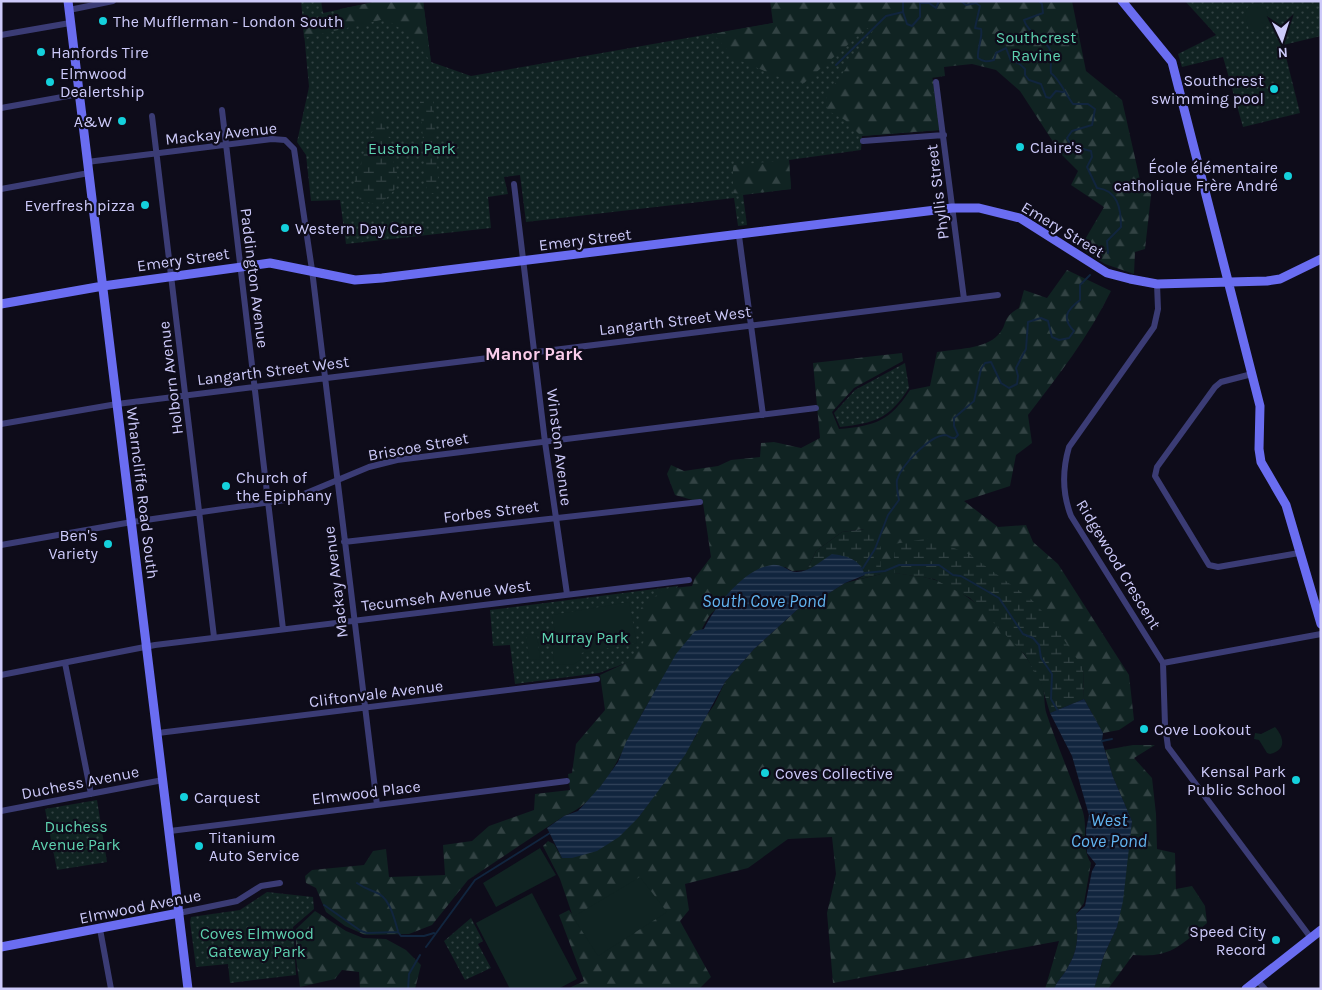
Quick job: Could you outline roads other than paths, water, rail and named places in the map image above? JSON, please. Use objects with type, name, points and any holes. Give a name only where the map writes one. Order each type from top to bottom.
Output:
[{"type":"street","points":[[68,5],[113,1]]},
{"type":"street","points":[[1122,1],[1172,62],[1260,406],[1259,449],[1261,462],[1286,505],[1321,624]]},
{"type":"street","name":"Wharncliffe Road South","points":[[68,5],[188,989]]},
{"type":"street","points":[[1,35],[70,23]]},
{"type":"street","name":"Phyllis Street","points":[[936,82],[964,299]]},
{"type":"street","points":[[1,108],[79,94]]},
{"type":"street","name":"Paddington Avenue","points":[[222,110],[239,266],[256,386],[283,629]]},
{"type":"street","name":"Holborn Avenue","points":[[152,116],[214,637]]},
{"type":"street","points":[[863,141],[944,134]]},
{"type":"street","name":"Mackay Avenue","points":[[87,162],[272,139],[285,140],[294,149],[312,270],[377,805]]},
{"type":"street","points":[[1,189],[88,173]]},
{"type":"street","name":"Winston Avenue","points":[[514,184],[545,442],[567,594]]},
{"type":"street","name":"Emery Street","points":[[1,304],[103,286],[239,266],[270,263],[354,280],[369,279],[739,236],[952,208],[984,209],[1020,218],[1107,273],[1157,284],[1230,283],[1280,279],[1321,259]]},
{"type":"street","points":[[739,236],[764,415]]},
{"type":"street","name":"Ridgewood Crescent","points":[[1157,284],[1158,309],[1154,327],[1069,447],[1064,464],[1064,499],[1071,516],[1163,662]]},
{"type":"street","name":"Langarth Street West","points":[[1,424],[117,404],[186,395],[998,295]]},
{"type":"street","points":[[1252,374],[1221,382],[1214,387],[1157,467],[1155,476],[1209,565],[1218,566],[1299,552]]},
{"type":"street","name":"Briscoe Street","points":[[1,545],[132,522],[292,499],[337,482],[369,467],[397,460],[816,408]]},
{"type":"street","name":"Forbes Street","points":[[344,542],[700,502]]},
{"type":"street","name":"Tecumseh Avenue West","points":[[1,675],[147,647],[214,637],[689,580]]},
{"type":"street","points":[[1311,938],[1168,747],[1165,726],[1163,662],[1321,634]]},
{"type":"street","points":[[65,663],[91,794]]},
{"type":"street","name":"Cliftonvale Avenue","points":[[158,733],[597,679]]},
{"type":"street","name":"Duchess Avenue","points":[[1,811],[163,780]]},
{"type":"street","name":"Elmwood Place","points":[[170,831],[567,781]]},
{"type":"street","name":"Elmwood Avenue","points":[[1,947],[237,901],[260,886],[280,884]]},
{"type":"street","points":[[100,929],[111,989]]},
{"type":"street","points":[[1246,989],[1321,930]]},
{"type":"street","points":[[1258,980],[1264,989]]},
{"type":"water","name":"South Cove Pond","points":[[832,554],[852,559],[860,565],[865,575],[845,583],[815,602],[798,609],[754,649],[725,682],[685,755],[638,818],[619,837],[597,851],[572,858],[562,858],[547,828],[564,816],[578,811],[600,787],[618,762],[626,742],[676,654],[695,631],[704,629],[723,599],[752,573],[762,568],[775,565],[796,572],[807,570]]},
{"type":"water","name":"West Cove Pond","points":[[1084,699],[1103,733],[1102,741],[1113,777],[1132,821],[1123,901],[1117,927],[1104,955],[1094,989],[1054,989],[1075,952],[1077,934],[1076,914],[1085,906],[1092,871],[1096,864],[1087,853],[1086,830],[1089,815],[1072,756],[1050,713]]},
{"type":"waterway","points":[[903,1],[903,12],[907,24],[912,26],[920,17],[920,3],[929,3],[936,8],[939,1]]},
{"type":"waterway","points":[[961,1],[966,5],[976,3],[980,6],[975,28],[981,29],[978,58],[985,61],[994,60],[996,53],[1006,48],[1011,61],[1025,69],[1025,75],[1029,80],[1041,84],[1046,97],[1050,98],[1056,91],[1063,92]]},
{"type":"waterway","points":[[1039,1],[1042,4],[1043,13],[1024,20],[1026,25],[1049,48],[1051,53],[1051,73],[1058,80],[1073,104],[1088,104],[1095,109],[1092,125],[1072,131],[1067,138],[1071,146],[1091,151],[1092,157],[1087,167],[1097,188],[1110,192],[1119,207],[1121,227],[1107,241],[1108,253]]},
{"type":"waterway","points":[[836,65],[886,16],[903,12]]},
{"type":"waterway","points":[[863,568],[875,549],[888,515],[899,500],[897,480],[904,467],[931,440],[945,435],[955,438],[958,435],[954,426],[954,418],[974,401],[981,369],[985,363],[991,362],[1001,383],[1009,388],[1017,384],[1016,368],[1026,349],[1028,322],[1041,318],[1048,321],[1052,337],[1059,340],[1069,338],[1074,331],[1068,322],[1067,314],[1080,300],[1080,285],[1090,275]]},
{"type":"waterway","points":[[864,573],[885,571],[899,565],[939,565],[953,575],[961,576],[999,598],[1023,634],[1033,638],[1039,645],[1041,658],[1052,674],[1051,699],[1058,711]]},
{"type":"waterway","points":[[1102,741],[1112,739]]},
{"type":"waterway","points":[[426,947],[475,880],[550,833]]},
{"type":"waterway","points":[[357,883],[384,898],[391,909],[398,931]]},
{"type":"waterway","points":[[324,905],[361,931],[367,933],[398,932],[401,936],[424,936],[434,933]]},
{"type":"waterway","points":[[408,989],[409,974],[420,955]]},
{"type":"place","name":"The Mufflerman - London South","points":[[103,21]]},
{"type":"place","name":"Hanfords Tire","points":[[41,52]]},
{"type":"place","name":"Elmwood Dealertship","points":[[50,82]]},
{"type":"place","name":"Southcrest swimming pool","points":[[1274,89]]},
{"type":"place","name":"A&W","points":[[122,121]]},
{"type":"place","name":"Claire's","points":[[1020,147]]},
{"type":"place","name":"École élémentaire catholique Frère André","points":[[1288,176]]},
{"type":"place","name":"Everfresh pizza","points":[[145,205]]},
{"type":"place","name":"Western Day Care","points":[[285,228]]},
{"type":"place","name":"Church of the Epiphany","points":[[226,486]]},
{"type":"place","name":"Ben's Variety","points":[[108,544]]},
{"type":"place","name":"Cove Lookout","points":[[1144,729]]},
{"type":"place","name":"Coves Collective","points":[[765,773]]},
{"type":"place","name":"Kensal Park Public School","points":[[1296,780]]},
{"type":"place","name":"Carquest","points":[[184,797]]},
{"type":"place","name":"Titanium Auto Service","points":[[199,846]]},
{"type":"place","name":"Speed City Record","points":[[1276,940]]},
{"type":"district","name":"Manor Park","points":[[534,354]]},
{"type":"park label","name":"Southcrest Ravine","points":[[1036,46]]},
{"type":"park label","name":"Euston Park","points":[[412,148]]},
{"type":"park label","name":"Murray Park","points":[[585,637]]},
{"type":"park label","name":"Duchess Avenue Park","points":[[76,835]]},
{"type":"park label","name":"Coves Elmwood Gateway Park","points":[[257,942]]}]
